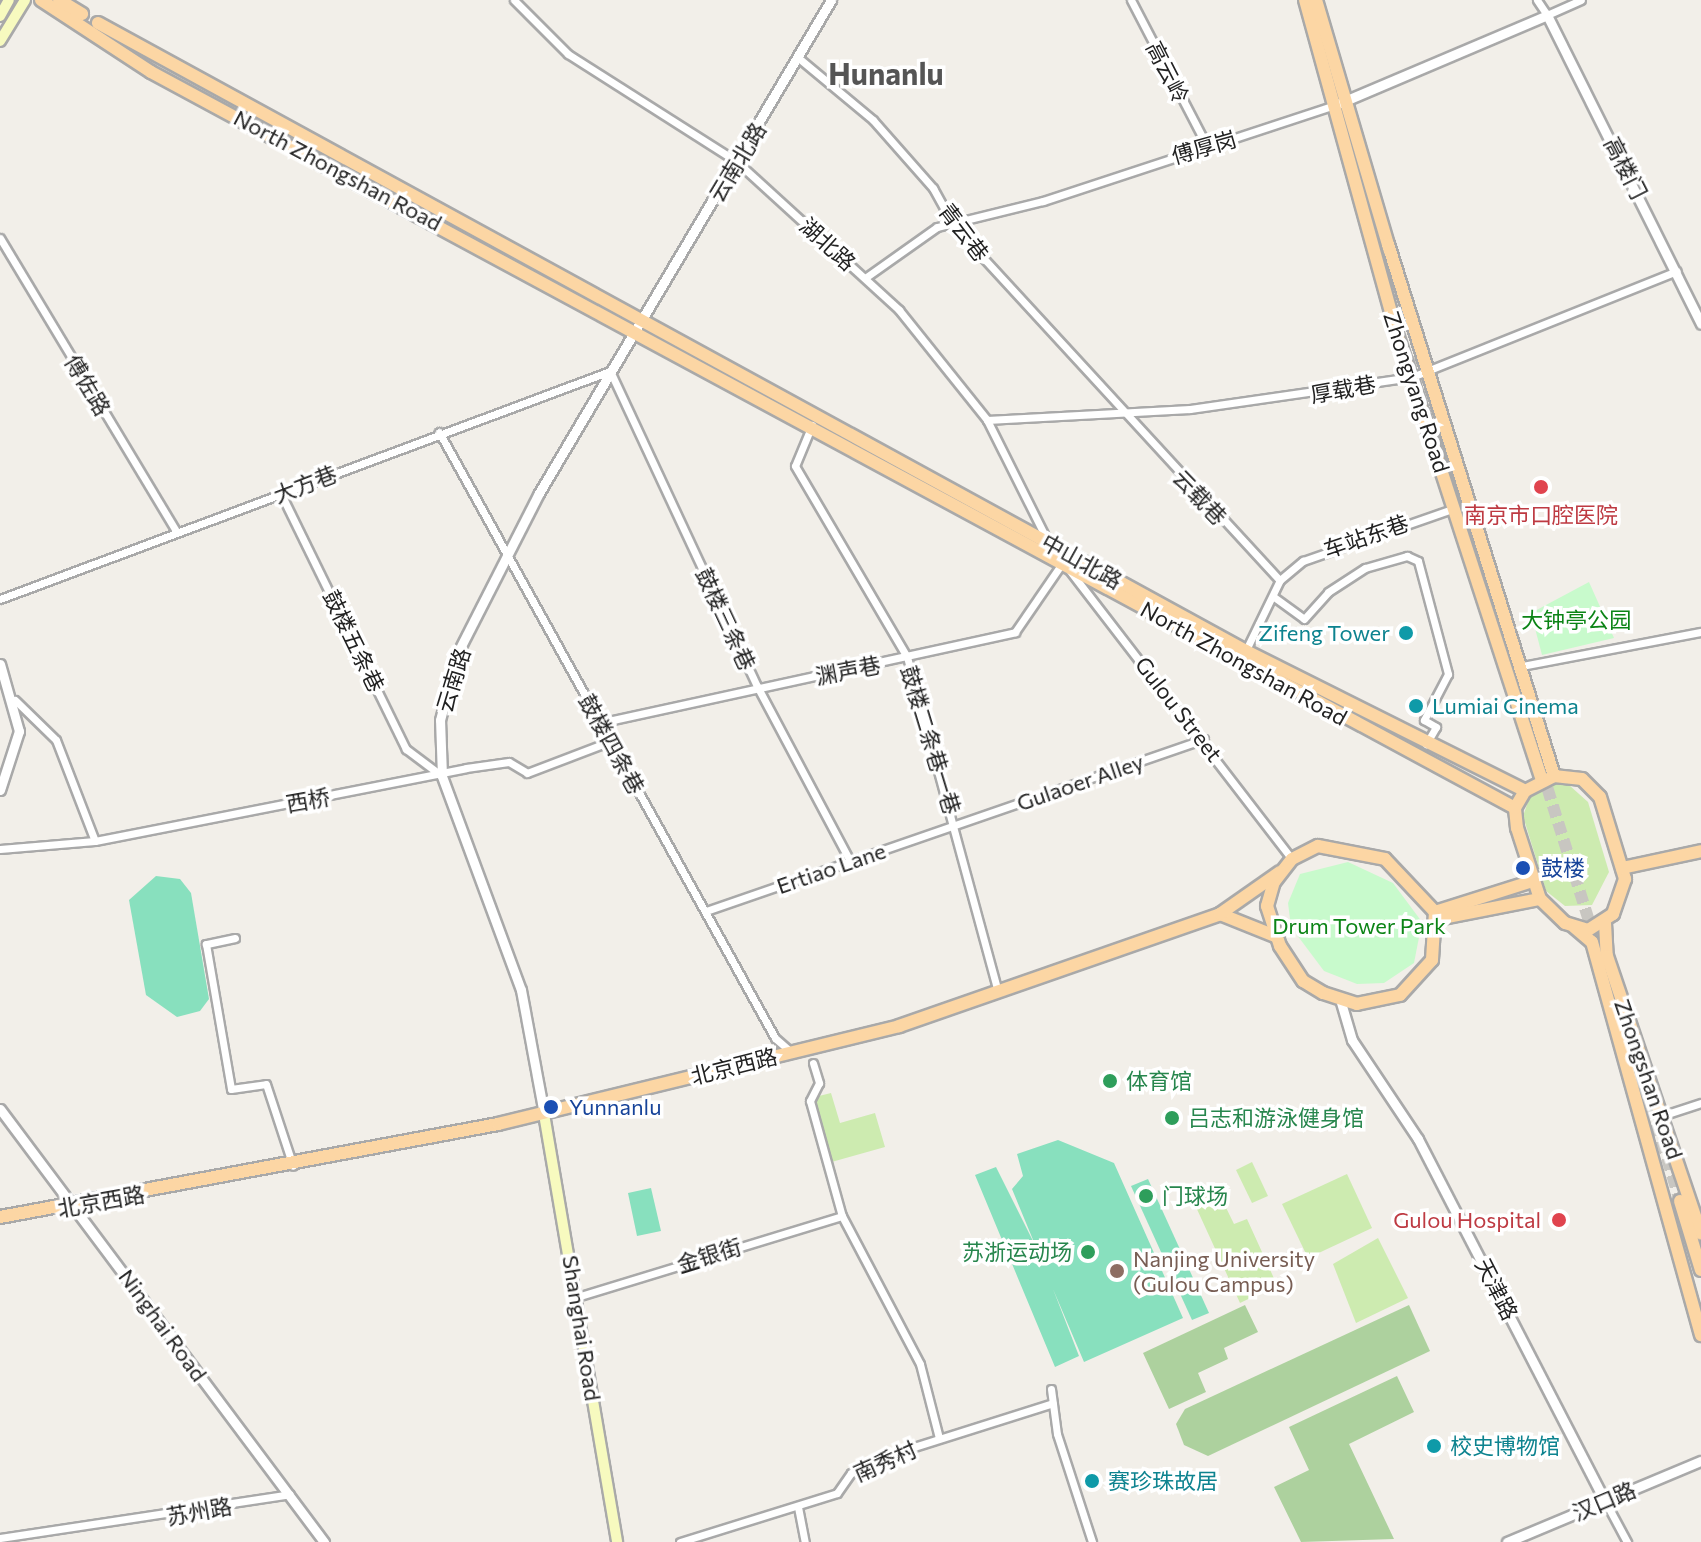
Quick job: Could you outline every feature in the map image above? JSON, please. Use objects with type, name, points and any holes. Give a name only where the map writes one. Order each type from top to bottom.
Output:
[{"type":"main road","points":[[0,16],[9,0]]},
{"type":"main road","points":[[0,41],[25,0]]},
{"type":"main road","name":"North Zhongshan Road","points":[[41,0],[151,72],[642,328]]},
{"type":"main road","name":"North Zhongshan Road","points":[[59,0],[765,399],[1063,562],[1243,656],[1515,808]]},
{"type":"main road","name":"Zhongyang Road","points":[[1305,0],[1431,371],[1522,666],[1548,778]]},
{"type":"main road","name":"Zhongyang Road","points":[[1316,0],[1412,377],[1548,778]]},
{"type":"main road","name":"Zhongyang Road","points":[[1342,103],[1416,355],[1388,244]]},
{"type":"main road","name":"中山北路","points":[[642,328],[1048,542],[1243,656],[1425,746],[1525,791]]},
{"type":"main road","points":[[1574,927],[1605,923],[1622,896],[1622,868],[1595,790],[1577,777],[1548,778],[1525,791],[1515,808],[1533,881],[1540,899],[1592,942],[1701,1335]]},
{"type":"main road","points":[[1327,845],[1370,853],[1404,874],[1436,916],[1432,960],[1417,982],[1388,1001],[1340,999],[1303,981],[1275,936],[1267,906],[1280,872],[1292,859],[1327,845]]},
{"type":"main road","points":[[1622,868],[1701,851]]},
{"type":"main road","name":"北京西路","points":[[0,1217],[293,1166],[544,1114],[899,1026],[997,989],[1220,914],[1280,872]]},
{"type":"main road","points":[[1436,916],[1533,881]]},
{"type":"main road","points":[[1436,916],[1540,899]]},
{"type":"main road","points":[[1220,914],[1275,936]]},
{"type":"main road","name":"Zhongshan Road","points":[[1605,923],[1605,948],[1658,1117],[1701,1234]]},
{"type":"main road","name":"Shanghai Road","points":[[544,1114],[617,1542]]},
{"type":"main road","points":[[1701,1270],[1675,1202],[1701,1312]]},
{"type":"street","name":"湖北路","points":[[514,0],[568,54],[736,161],[865,278],[987,420],[1048,542],[1063,562]]},
{"type":"street","name":"云南北路","points":[[642,328],[736,161],[801,60],[831,0]]},
{"type":"street","name":"高云岭","points":[[1131,0],[1206,144]]},
{"type":"street","points":[[1537,0],[1547,15],[1581,0]]},
{"type":"street","name":"傅厚岗","points":[[865,278],[918,238],[1342,103],[1547,15]]},
{"type":"street","name":"高楼门","points":[[1547,15],[1679,271],[1701,324]]},
{"type":"street","name":"青云巷","points":[[801,60],[873,120],[933,188],[954,226],[1120,413]]},
{"type":"street","name":"傅佐路","points":[[0,238],[177,532]]},
{"type":"street","name":"厚载巷","points":[[987,420],[1120,413],[1412,377],[1679,271]]},
{"type":"street","name":"云南路","points":[[544,1114],[521,990],[442,776],[440,720],[458,652],[509,550],[610,371],[642,328]]},
{"type":"street","name":"大方巷","points":[[0,599],[439,432],[610,371]]},
{"type":"street","name":"鼓楼三条巷","points":[[610,371],[757,686],[850,861]]},
{"type":"street","name":"云载巷","points":[[1120,413],[1280,580]]},
{"type":"street","name":"鼓楼二条巷一巷","points":[[812,423],[795,466],[907,657],[956,825],[997,989]]},
{"type":"street","name":"鼓楼四条巷","points":[[439,432],[509,550],[608,742],[775,1038],[791,1052]]},
{"type":"street","name":"鼓楼五条巷","points":[[281,494],[406,749],[442,776]]},
{"type":"street","name":"车站东巷","points":[[1280,580],[1322,548],[1455,508]]},
{"type":"street","points":[[1274,597],[1304,619],[1328,592],[1365,568],[1407,556],[1418,561],[1448,674],[1424,720],[1436,727],[1425,746]]},
{"type":"street","name":"渊声巷","points":[[599,723],[1015,632],[1063,562]]},
{"type":"street","name":"Gulou Street","points":[[1063,562],[1204,739],[1292,859]]},
{"type":"street","points":[[1243,656],[1280,580]]},
{"type":"street","points":[[1522,666],[1701,632]]},
{"type":"street","points":[[0,664],[15,700],[16,750],[0,790]]},
{"type":"street","points":[[15,700],[56,740],[95,841]]},
{"type":"street","name":"Gulaoer Alley","points":[[956,825],[1204,739]]},
{"type":"street","name":"西桥","points":[[0,849],[95,841],[509,762],[527,773],[608,742]]},
{"type":"street","name":"Ertiao Lane","points":[[706,911],[956,825]]},
{"type":"street","points":[[235,938],[206,944],[231,1089],[266,1084],[293,1166]]},
{"type":"street","name":"天津路","points":[[1340,999],[1352,1040],[1418,1139],[1605,1501]]},
{"type":"street","points":[[813,1063],[819,1083],[810,1101],[842,1216],[920,1364],[939,1438]]},
{"type":"street","points":[[1658,1117],[1701,1103]]},
{"type":"street","name":"Ninghai Road","points":[[0,1109],[77,1206],[324,1542]]},
{"type":"street","name":"金银街","points":[[577,1297],[842,1216]]},
{"type":"street","points":[[1051,1389],[1092,1542]]},
{"type":"street","name":"南秀村","points":[[680,1542],[837,1493],[851,1473],[939,1438],[1053,1403]]},
{"type":"street","name":"汉口路","points":[[1507,1542],[1701,1461]]},
{"type":"street","name":"苏州路","points":[[0,1538],[12,1541],[290,1494]]},
{"type":"street","points":[[1605,1501],[1627,1542]]},
{"type":"street","points":[[798,1507],[805,1542]]},
{"type":"green space","name":"大钟亭公园","points":[[1589,582],[1614,638],[1542,655],[1531,613]]},
{"type":"green space","points":[[1550,784],[1569,785],[1588,802],[1609,872],[1592,905],[1565,906],[1546,891],[1523,816],[1530,796]]},
{"type":"green space","name":"Drum Tower Park","points":[[1348,862],[1393,883],[1422,922],[1414,963],[1384,983],[1357,984],[1324,971],[1291,927],[1288,903],[1300,874]]},
{"type":"green space","points":[[156,876],[180,879],[191,893],[209,999],[200,1011],[177,1017],[146,995],[129,900]]},
{"type":"green space","points":[[831,1093],[840,1123],[875,1113],[885,1147],[828,1163],[815,1097]]},
{"type":"green space","name":"苏浙运动场","points":[[1058,1140],[1114,1163],[1183,1318],[1084,1362],[1053,1289],[1079,1356],[1055,1367],[975,1175],[996,1167],[1036,1247],[1012,1189],[1023,1176],[1017,1154]]},
{"type":"green space","points":[[1252,1162],[1268,1196],[1252,1203],[1236,1170]]},
{"type":"green space","points":[[1347,1174],[1372,1228],[1308,1258],[1282,1204]]},
{"type":"green space","points":[[1148,1179],[1209,1313],[1192,1320],[1131,1186]]},
{"type":"green space","points":[[1214,1183],[1234,1224],[1247,1219],[1277,1285],[1240,1303],[1190,1194]]},
{"type":"green space","points":[[651,1188],[661,1231],[637,1236],[628,1193]]},
{"type":"green space","points":[[1378,1238],[1408,1298],[1356,1323],[1333,1264]]},
{"type":"green space","points":[[1245,1305],[1258,1332],[1224,1348],[1228,1359],[1198,1373],[1206,1392],[1169,1409],[1143,1353]]},
{"type":"green space","points":[[1409,1305],[1430,1351],[1208,1456],[1184,1445],[1176,1424],[1185,1409]]},
{"type":"green space","points":[[1397,1376],[1414,1412],[1349,1444],[1394,1539],[1301,1542],[1274,1487],[1309,1470],[1289,1427]]},
{"type":"tunnel","points":[[1412,356],[1461,513]]},
{"type":"tunnel","points":[[1542,771],[1594,937]]},
{"type":"tunnel","points":[[1615,1004],[1642,1102]]},
{"type":"tunnel","points":[[1646,1089],[1680,1201]]},
{"type":"place","name":"南京市口腔医院","points":[[1541,487]]},
{"type":"place","name":"Zifeng Tower","points":[[1406,633]]},
{"type":"place","name":"Lumiai Cinema","points":[[1416,706]]},
{"type":"place","name":"鼓楼","points":[[1523,868]]},
{"type":"place","name":"体育馆","points":[[1110,1081]]},
{"type":"place","name":"Yunnanlu","points":[[551,1107]]},
{"type":"place","name":"吕志和游泳健身馆","points":[[1172,1118]]},
{"type":"place","name":"门球场","points":[[1146,1196]]},
{"type":"place","name":"Gulou Hospital","points":[[1559,1220]]},
{"type":"place","name":"苏浙运动场","points":[[1088,1252]]},
{"type":"place","name":"Nanjing University (Gulou Campus)","points":[[1117,1271]]},
{"type":"place","name":"校史博物馆","points":[[1434,1446]]},
{"type":"place","name":"赛珍珠故居","points":[[1092,1481]]},
{"type":"district","name":"Hunanlu","points":[[886,73]]}]
